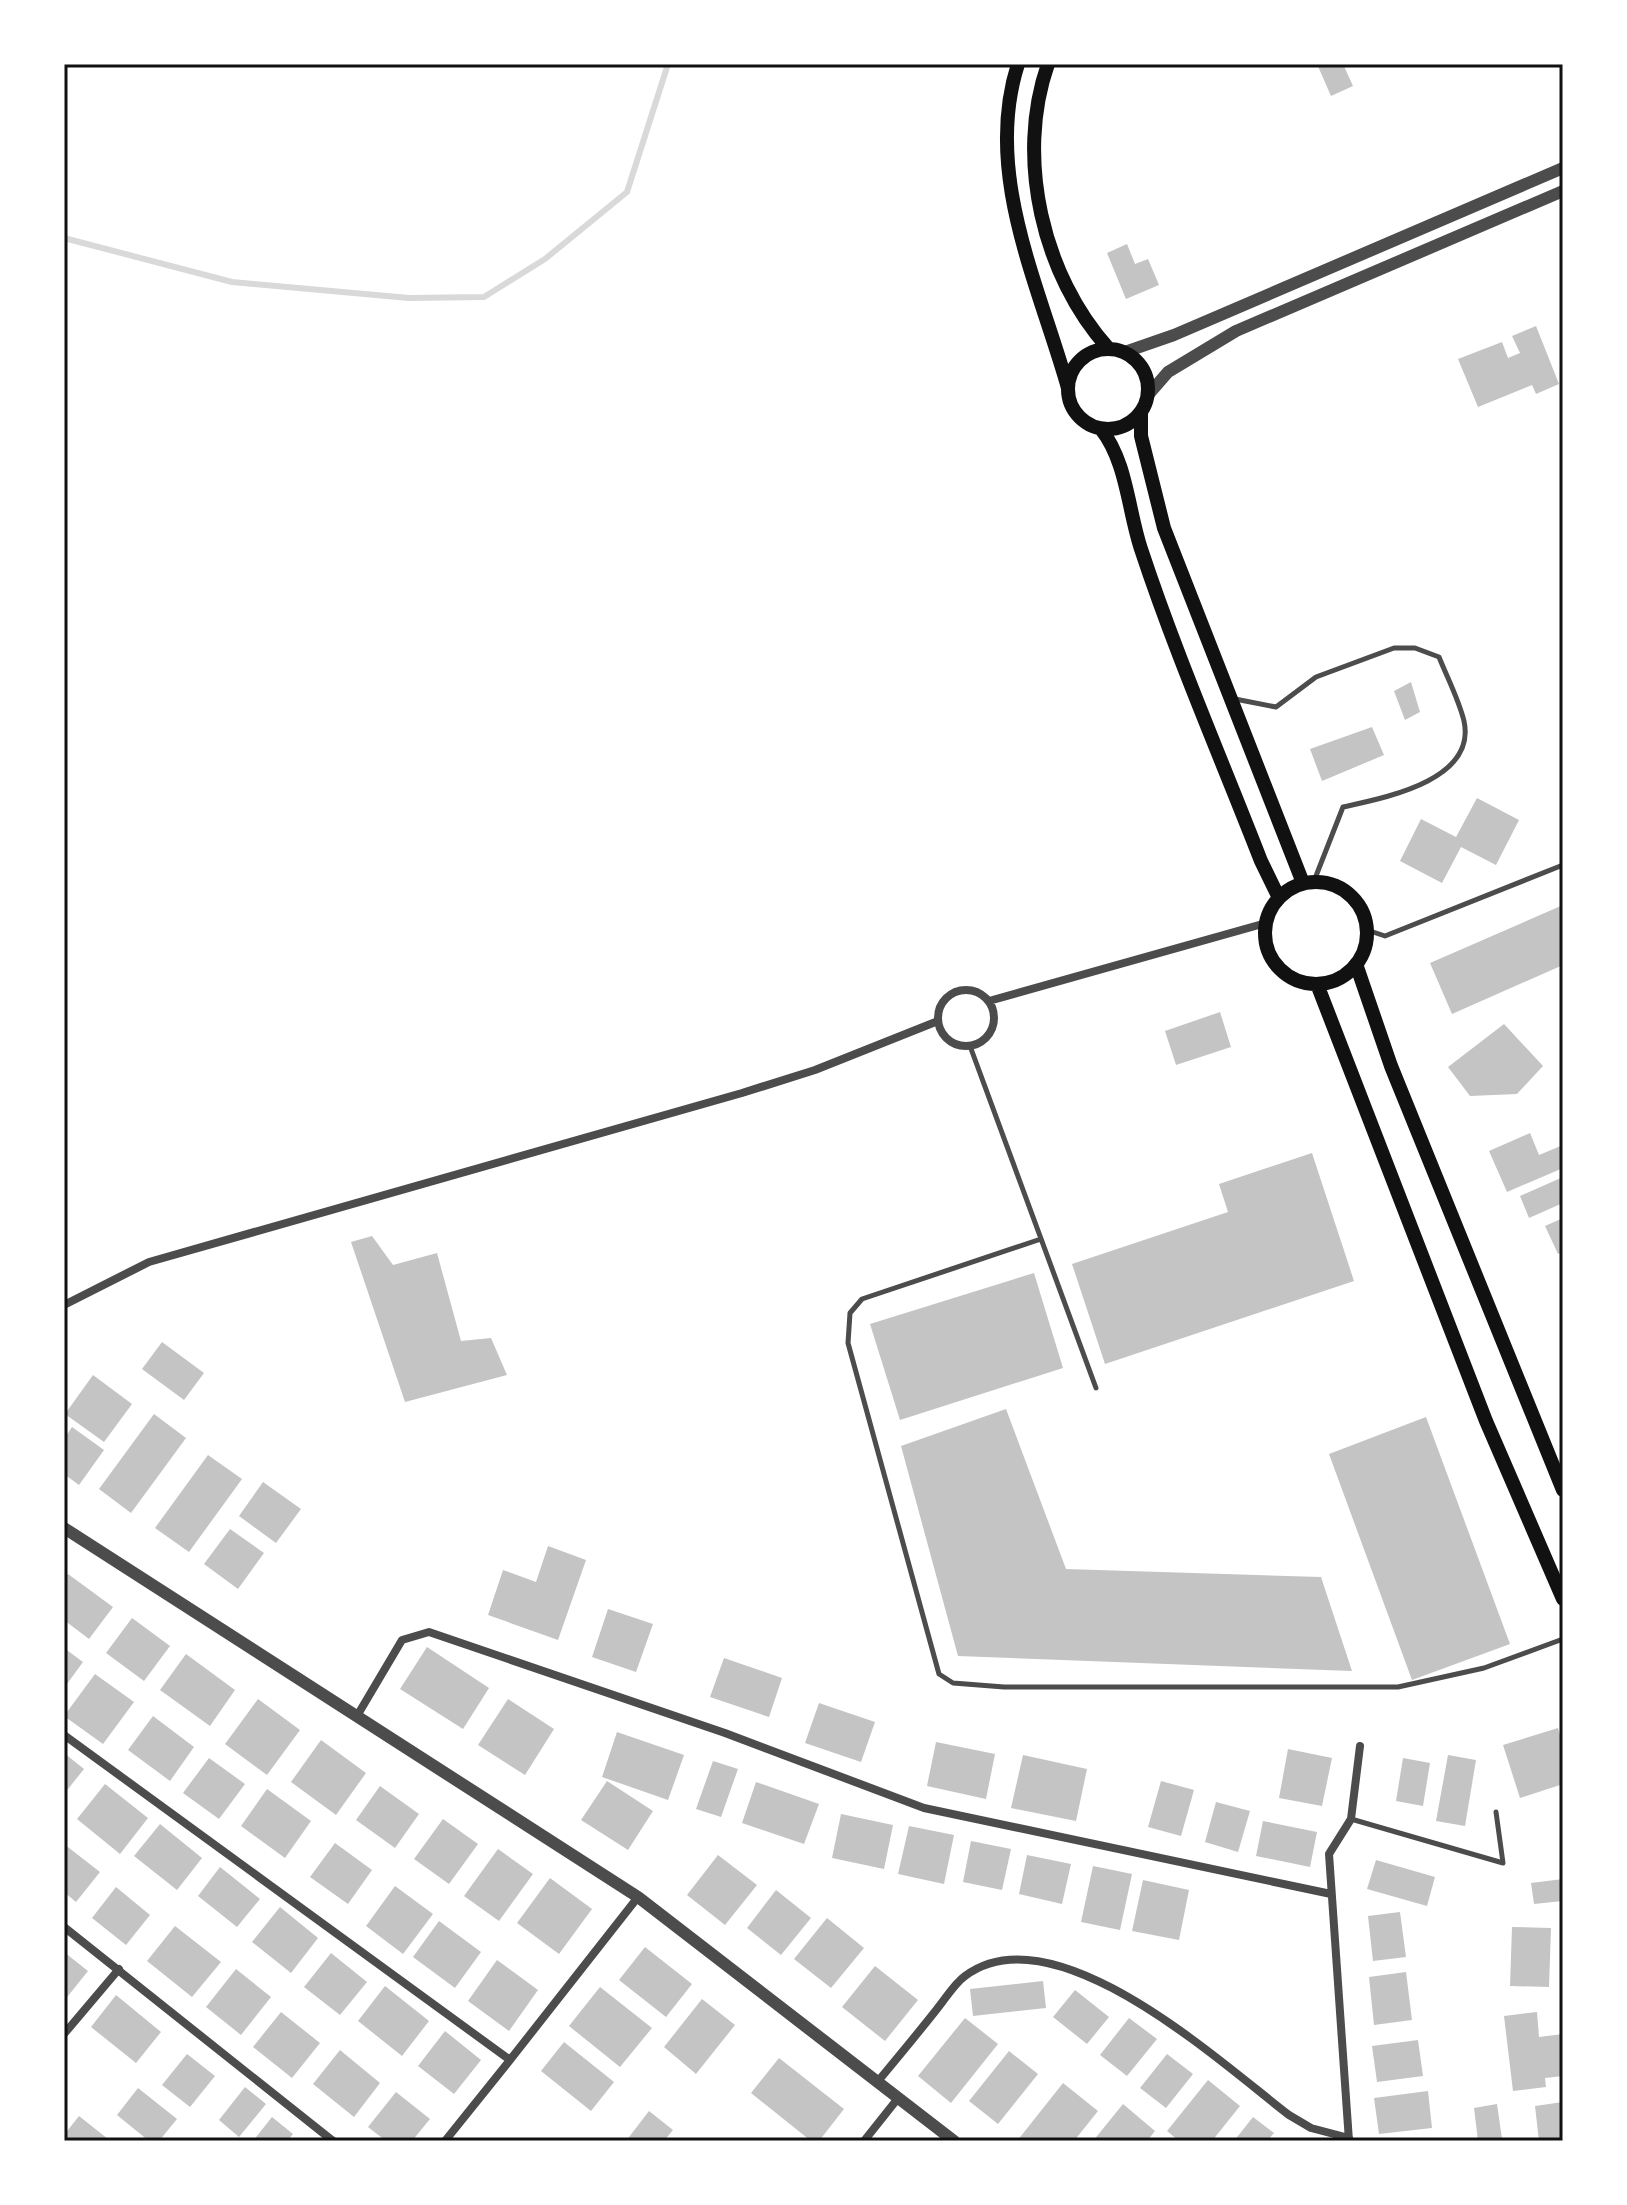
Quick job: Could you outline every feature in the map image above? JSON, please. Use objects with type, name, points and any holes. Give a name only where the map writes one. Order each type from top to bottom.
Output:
[{"type":"main road","points":[[1018,64],[1008,119],[1008,168],[1013,212],[1074,411],[1082,421],[1101,429],[1121,428],[1141,412]]},
{"type":"main road","points":[[1048,64],[1034,124],[1032,157],[1037,199],[1070,297],[1083,320],[1108,348]]},
{"type":"main road","points":[[1068,388],[1076,365],[1086,356],[1108,348],[1125,352],[1140,364],[1146,375],[1148,395],[1141,412],[1141,436],[1155,500],[1230,697],[1308,882]]},
{"type":"main road","points":[[1101,429],[1114,451],[1141,550],[1164,611],[1261,861],[1279,898]]},
{"type":"main road","points":[[1308,882],[1328,882],[1351,895],[1359,905],[1367,930],[1363,954],[1356,964],[1339,979],[1317,984],[1289,976],[1277,966],[1265,938],[1266,923],[1279,898],[1308,882]]},
{"type":"main road","points":[[1356,964],[1391,1066],[1563,1490]]},
{"type":"main road","points":[[1317,984],[1486,1421],[1563,1599]]},
{"type":"street","points":[[1125,352],[1174,335],[1563,168]]},
{"type":"street","points":[[1148,395],[1168,372],[1249,325],[1563,191]]},
{"type":"street","points":[[989,1001],[1266,923]]},
{"type":"street","points":[[973,990],[989,1001],[994,1019],[986,1037],[970,1046],[945,1037],[938,1021],[942,1003],[956,991],[973,990]]},
{"type":"street","points":[[65,1303],[149,1262],[742,1093],[815,1070],[938,1021]]},
{"type":"street","points":[[66,1533],[638,1897],[879,2080],[954,2141]]},
{"type":"street","points":[[357,1716],[402,1640],[429,1632],[725,1733],[924,1808],[1331,1894]]},
{"type":"street","points":[[64,1735],[510,2060]]},
{"type":"street","points":[[879,2080],[963,1977],[984,1965],[1015,1960],[1051,1963],[1130,1997],[1289,2115],[1311,2128],[1349,2140],[1329,1854],[1351,1819],[1360,1746]]},
{"type":"street","points":[[445,2141],[638,1897]]},
{"type":"street","points":[[64,1927],[333,2141]]},
{"type":"street","points":[[64,2034],[119,1969]]},
{"type":"street","points":[[864,2141],[899,2097]]},
{"type":"lane","points":[[1230,697],[1276,707],[1316,677],[1394,648],[1415,648],[1439,657],[1465,724],[1461,747],[1448,769],[1406,792],[1343,807],[1308,882]]},
{"type":"lane","points":[[1367,930],[1385,936],[1563,865]]},
{"type":"lane","points":[[970,1046],[1096,1388]]},
{"type":"lane","points":[[1041,1239],[862,1299],[850,1313],[848,1343],[939,1674],[953,1683],[1004,1687],[1398,1687],[1484,1668],[1563,1639]]},
{"type":"lane","points":[[1351,1819],[1503,1863],[1496,1812]]},
{"type":"building","points":[[1317,64],[1343,64],[1353,86],[1331,96]]},
{"type":"building","points":[[1127,244],[1135,264],[1148,259],[1159,285],[1126,299],[1107,253]]},
{"type":"building","points":[[1536,326],[1559,384],[1536,394],[1532,385],[1478,407],[1458,359],[1502,342],[1508,358],[1520,353],[1512,336]]},
{"type":"building","points":[[1411,682],[1420,712],[1405,720],[1394,691]]},
{"type":"building","points":[[1372,727],[1384,755],[1322,781],[1310,749]]},
{"type":"building","points":[[1477,798],[1519,820],[1496,865],[1461,847],[1442,883],[1400,861],[1421,819],[1456,837]]},
{"type":"building","points":[[1563,905],[1563,965],[1452,1014],[1430,963]]},
{"type":"building","points":[[1220,1012],[1231,1047],[1176,1065],[1165,1031]]},
{"type":"building","points":[[1504,1024],[1543,1066],[1517,1094],[1470,1096],[1448,1067]]},
{"type":"building","points":[[1530,1133],[1539,1155],[1563,1145],[1563,1168],[1507,1192],[1489,1151]]},
{"type":"building","points":[[1312,1153],[1354,1281],[1105,1364],[1072,1264],[1228,1212],[1219,1184]]},
{"type":"building","points":[[1563,1177],[1563,1203],[1529,1218],[1520,1196]]},
{"type":"building","points":[[1563,1218],[1563,1252],[1558,1254],[1545,1226]]},
{"type":"building","points":[[372,1236],[393,1265],[437,1253],[461,1341],[491,1338],[507,1375],[405,1402],[351,1242]]},
{"type":"building","points":[[1034,1273],[1063,1368],[900,1420],[870,1324]]},
{"type":"building","points":[[162,1342],[204,1373],[184,1400],[142,1369]]},
{"type":"building","points":[[93,1375],[132,1404],[104,1442],[65,1414]]},
{"type":"building","points":[[1006,1409],[1066,1569],[1321,1577],[1352,1671],[958,1656],[901,1446]]},
{"type":"building","points":[[154,1414],[186,1438],[131,1513],[99,1489]]},
{"type":"building","points":[[1426,1417],[1510,1644],[1412,1680],[1329,1454]]},
{"type":"building","points":[[72,1427],[104,1450],[79,1485],[64,1474],[64,1439]]},
{"type":"building","points":[[208,1455],[242,1479],[189,1552],[155,1528]]},
{"type":"building","points":[[263,1482],[301,1509],[276,1543],[239,1516]]},
{"type":"building","points":[[230,1529],[264,1553],[238,1589],[204,1564]]},
{"type":"building","points":[[548,1546],[586,1560],[558,1640],[488,1615],[503,1570],[536,1582]]},
{"type":"building","points":[[68,1574],[113,1607],[89,1639],[64,1620],[64,1579]]},
{"type":"building","points":[[608,1609],[653,1624],[636,1672],[592,1657]]},
{"type":"building","points":[[132,1618],[170,1646],[144,1681],[106,1653]]},
{"type":"building","points":[[427,1647],[489,1688],[463,1729],[400,1689]]},
{"type":"building","points":[[64,1648],[83,1662],[64,1688]]},
{"type":"building","points":[[186,1654],[235,1690],[210,1726],[160,1690]]},
{"type":"building","points":[[724,1658],[782,1678],[769,1717],[710,1697]]},
{"type":"building","points":[[95,1674],[134,1702],[103,1744],[64,1716]]},
{"type":"building","points":[[258,1699],[300,1730],[267,1775],[225,1744]]},
{"type":"building","points":[[508,1699],[554,1729],[525,1775],[478,1745]]},
{"type":"building","points":[[819,1703],[875,1722],[861,1762],[805,1743]]},
{"type":"building","points":[[153,1716],[194,1747],[170,1781],[128,1750]]},
{"type":"building","points":[[1558,1728],[1563,1746],[1563,1784],[1520,1798],[1503,1745]]},
{"type":"building","points":[[617,1732],[684,1755],[668,1800],[602,1777]]},
{"type":"building","points":[[321,1740],[366,1773],[336,1815],[291,1782]]},
{"type":"building","points":[[936,1742],[995,1754],[986,1799],[927,1786]]},
{"type":"building","points":[[1288,1749],[1332,1758],[1322,1806],[1279,1798]]},
{"type":"building","points":[[64,1753],[84,1769],[64,1794]]},
{"type":"building","points":[[1023,1755],[1087,1769],[1076,1821],[1011,1808]]},
{"type":"building","points":[[1448,1755],[1476,1760],[1465,1826],[1436,1821]]},
{"type":"building","points":[[209,1758],[245,1784],[219,1819],[183,1793]]},
{"type":"building","points":[[1403,1758],[1430,1763],[1423,1806],[1396,1801]]},
{"type":"building","points":[[713,1761],[738,1769],[721,1817],[696,1809]]},
{"type":"building","points":[[607,1781],[653,1811],[628,1850],[581,1820]]},
{"type":"building","points":[[1161,1781],[1194,1790],[1181,1836],[1148,1827]]},
{"type":"building","points":[[756,1782],[819,1804],[804,1844],[742,1823]]},
{"type":"building","points":[[105,1784],[148,1818],[120,1854],[77,1819]]},
{"type":"building","points":[[380,1786],[419,1814],[395,1848],[356,1820]]},
{"type":"building","points":[[267,1789],[311,1821],[285,1858],[241,1826]]},
{"type":"building","points":[[1216,1802],[1250,1811],[1238,1852],[1205,1842]]},
{"type":"building","points":[[841,1814],[893,1825],[884,1869],[832,1858]]},
{"type":"building","points":[[443,1819],[478,1844],[449,1884],[414,1859]]},
{"type":"building","points":[[1263,1821],[1317,1832],[1310,1867],[1256,1856]]},
{"type":"building","points":[[160,1824],[202,1858],[177,1890],[134,1856]]},
{"type":"building","points":[[909,1826],[954,1835],[944,1884],[898,1874]]},
{"type":"building","points":[[971,1841],[1011,1849],[1002,1890],[963,1882]]},
{"type":"building","points":[[335,1843],[372,1870],[348,1904],[310,1877]]},
{"type":"building","points":[[64,1844],[100,1872],[76,1902],[64,1892]]},
{"type":"building","points":[[498,1849],[533,1874],[499,1921],[464,1896]]},
{"type":"building","points":[[718,1855],[757,1885],[725,1925],[687,1895]]},
{"type":"building","points":[[1027,1855],[1071,1864],[1062,1904],[1019,1894]]},
{"type":"building","points":[[1376,1860],[1435,1877],[1427,1906],[1367,1889]]},
{"type":"building","points":[[1093,1866],[1132,1874],[1120,1930],[1081,1922]]},
{"type":"building","points":[[220,1867],[260,1899],[237,1927],[198,1896]]},
{"type":"building","points":[[550,1878],[592,1909],[559,1954],[517,1923]]},
{"type":"building","points":[[1563,1879],[1563,1901],[1534,1904],[1531,1883]]},
{"type":"building","points":[[1143,1880],[1189,1890],[1179,1940],[1132,1931]]},
{"type":"building","points":[[395,1886],[433,1914],[403,1954],[366,1926]]},
{"type":"building","points":[[116,1887],[150,1915],[126,1945],[92,1918]]},
{"type":"building","points":[[776,1890],[811,1918],[781,1955],[747,1928]]},
{"type":"building","points":[[280,1907],[318,1938],[291,1973],[252,1942]]},
{"type":"building","points":[[1400,1912],[1406,1957],[1373,1961],[1368,1916]]},
{"type":"building","points":[[827,1918],[864,1948],[831,1988],[794,1959]]},
{"type":"building","points":[[439,1921],[481,1952],[455,1988],[413,1957]]},
{"type":"building","points":[[175,1926],[221,1962],[192,1997],[147,1961]]},
{"type":"building","points":[[1512,1927],[1551,1928],[1549,1987],[1510,1986]]},
{"type":"building","points":[[645,1947],[692,1984],[666,2017],[619,1980]]},
{"type":"building","points":[[64,1952],[88,1971],[64,2001]]},
{"type":"building","points":[[331,1953],[367,1982],[340,2015],[304,1987]]},
{"type":"building","points":[[497,1960],[538,1990],[509,2031],[468,2001]]},
{"type":"building","points":[[875,1966],[918,2000],[885,2041],[842,2007]]},
{"type":"building","points":[[236,1969],[271,1997],[241,2035],[206,2007]]},
{"type":"building","points":[[1406,1972],[1412,2020],[1374,2025],[1369,1977]]},
{"type":"building","points":[[1043,1981],[1046,2008],[973,2016],[970,1989]]},
{"type":"building","points":[[385,1986],[429,2021],[402,2056],[358,2021]]},
{"type":"building","points":[[600,1987],[652,2028],[620,2067],[569,2026]]},
{"type":"building","points":[[1075,1990],[1109,2017],[1087,2044],[1053,2017]]},
{"type":"building","points":[[116,1995],[161,2032],[136,2063],[91,2027]]},
{"type":"building","points":[[702,1999],[735,2025],[696,2074],[664,2047]]},
{"type":"building","points":[[281,2012],[320,2043],[292,2078],[253,2047]]},
{"type":"building","points":[[1537,2012],[1539,2037],[1563,2034],[1563,2076],[1545,2078],[1546,2087],[1513,2091],[1504,2016]]},
{"type":"building","points":[[965,2018],[998,2044],[951,2103],[918,2076]]},
{"type":"building","points":[[1129,2018],[1157,2039],[1127,2076],[1100,2055]]},
{"type":"building","points":[[445,2031],[481,2060],[454,2094],[418,2066]]},
{"type":"building","points":[[1418,2040],[1423,2076],[1377,2082],[1372,2046]]},
{"type":"building","points":[[564,2042],[614,2082],[591,2111],[541,2071]]},
{"type":"building","points":[[340,2050],[380,2083],[354,2117],[313,2084]]},
{"type":"building","points":[[1009,2051],[1038,2074],[998,2124],[969,2101]]},
{"type":"building","points":[[187,2054],[215,2076],[190,2107],[162,2085]]},
{"type":"building","points":[[1167,2054],[1193,2074],[1166,2108],[1140,2088]]},
{"type":"building","points":[[779,2058],[844,2109],[819,2141],[811,2141],[751,2093]]},
{"type":"building","points":[[1208,2080],[1240,2106],[1212,2141],[1179,2141],[1167,2131]]},
{"type":"building","points":[[1063,2083],[1098,2111],[1074,2141],[1017,2141]]},
{"type":"building","points":[[245,2087],[266,2104],[239,2137],[219,2120]]},
{"type":"building","points":[[138,2088],[177,2119],[159,2141],[149,2141],[117,2115]]},
{"type":"building","points":[[1428,2091],[1432,2128],[1379,2134],[1374,2098]]},
{"type":"building","points":[[396,2092],[430,2119],[412,2141],[386,2141],[368,2127]]},
{"type":"building","points":[[1563,2102],[1563,2141],[1539,2141],[1535,2106]]},
{"type":"building","points":[[1123,2104],[1155,2131],[1147,2141],[1093,2141]]},
{"type":"building","points":[[1497,2104],[1502,2139],[1478,2141],[1474,2108]]},
{"type":"building","points":[[649,2111],[673,2130],[664,2141],[626,2141]]},
{"type":"building","points":[[79,2116],[108,2139],[64,2141],[64,2135]]},
{"type":"building","points":[[272,2117],[293,2134],[287,2141],[253,2141]]},
{"type":"building","points":[[1253,2117],[1274,2133],[1267,2141],[1234,2141]]},
{"type":"waterway","points":[[64,238],[232,282],[409,298],[484,297],[545,259],[627,192],[668,64]]}]
